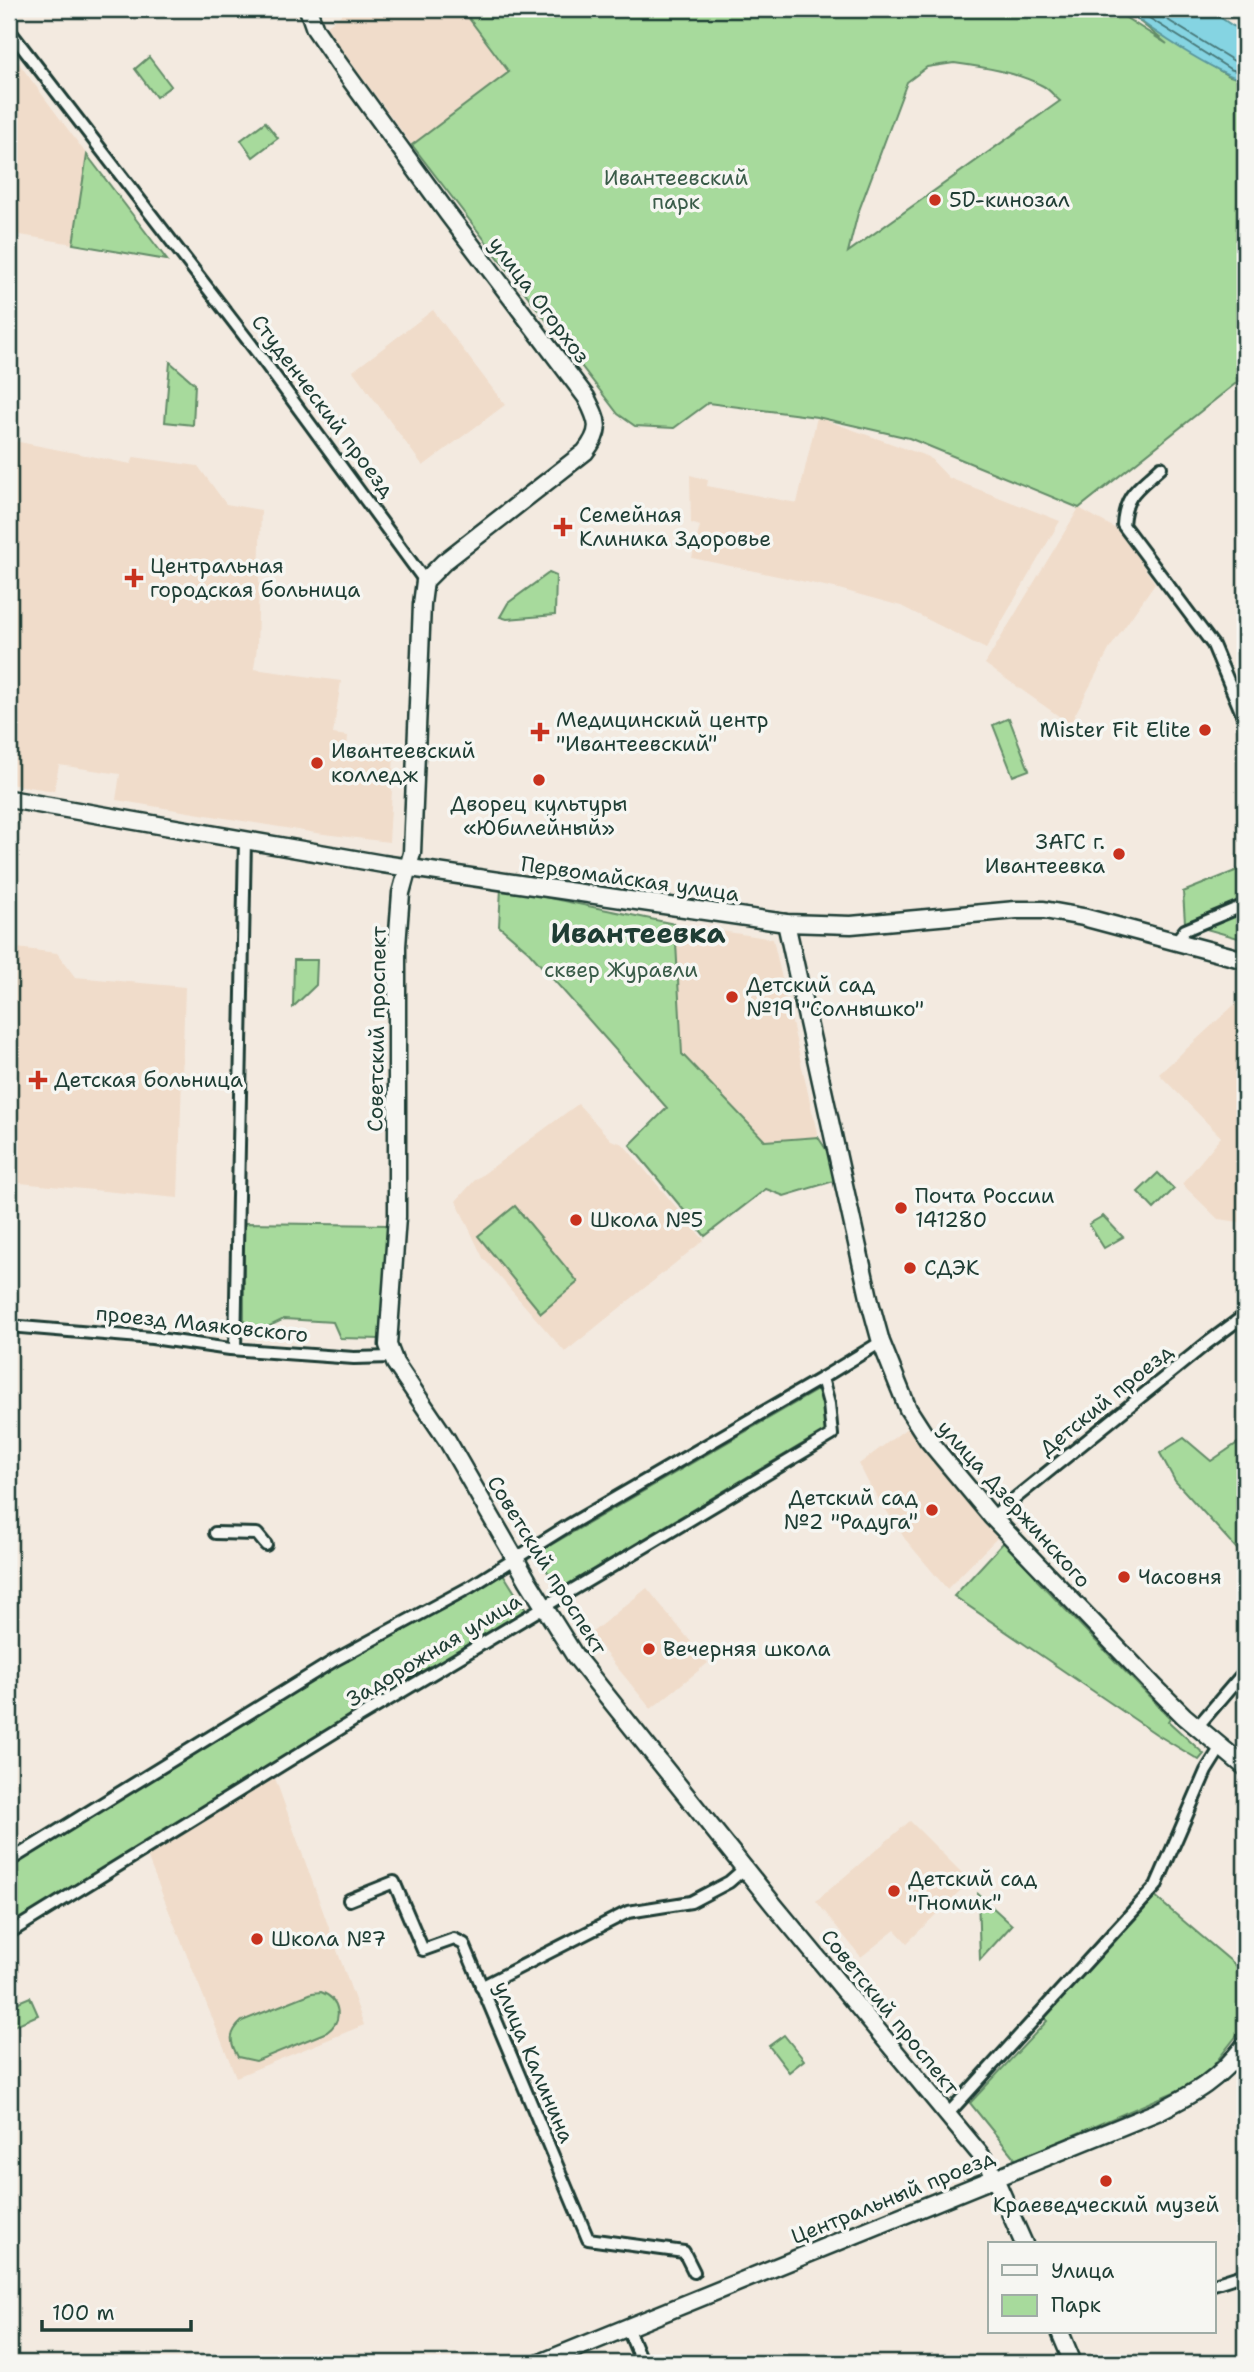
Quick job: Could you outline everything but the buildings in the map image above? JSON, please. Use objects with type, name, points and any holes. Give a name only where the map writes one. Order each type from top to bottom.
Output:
[{"type":"street","name":"улица Огорхоз","points":[[308,9],[316,29],[339,64],[586,397],[598,428],[595,439],[585,452],[444,562],[425,581]]},
{"type":"street","name":"Студенческий проезд","points":[[9,30],[263,360],[425,581]]},
{"type":"street","points":[[1161,467],[1129,497],[1124,508],[1123,525],[1213,645],[1245,721]]},
{"type":"street","points":[[408,867],[412,853],[425,581]]},
{"type":"street","name":"Первомайская улица","points":[[9,799],[408,867],[786,923],[852,925],[1017,910],[1044,910],[1083,917],[1245,960]]},
{"type":"street","points":[[235,1349],[245,840]]},
{"type":"street","name":"Советский проспект","points":[[408,867],[401,893],[397,946],[397,1217],[388,1345],[392,1357],[447,1440],[515,1558],[582,1665],[989,2165],[1023,2242]]},
{"type":"street","points":[[1175,941],[1185,930],[1245,905]]},
{"type":"street","name":"улица Дзержинского","points":[[786,923],[860,1264],[881,1342],[915,1423],[992,1517],[1154,1686],[1245,1767]]},
{"type":"street","name":"Детский проезд","points":[[992,1517],[1245,1315]]},
{"type":"street","name":"проезд Маяковского","points":[[9,1326],[152,1338],[235,1349],[392,1357]]},
{"type":"street","name":"Задорожная улица","points":[[9,1861],[335,1660],[470,1587],[881,1342]]},
{"type":"street","name":"Задорожная улица","points":[[9,1933],[356,1719],[832,1435],[829,1404],[822,1378]]},
{"type":"street","points":[[215,1533],[257,1534],[266,1545]]},
{"type":"street","points":[[1197,1727],[1245,1671]]},
{"type":"street","points":[[947,2115],[1156,1886],[1206,1771],[1221,1747]]},
{"type":"street","points":[[481,1987],[628,1912],[691,1902],[729,1882],[745,1868]]},
{"type":"street","name":"улица Калинина","points":[[349,1900],[394,1882],[423,1950],[454,1939],[464,1944],[588,2239],[684,2252],[694,2272]]},
{"type":"street","name":"Центральный проезд","points":[[540,2363],[1157,2112],[1195,2094],[1215,2079],[1245,2045]]},
{"type":"street","points":[[1216,2283],[1245,2274]]},
{"type":"street","points":[[627,2327],[642,2363]]},
{"type":"street","points":[[1061,2334],[1073,2363]]},
{"type":"shaded area","points":[[349,9],[462,9],[509,72],[412,145],[325,27]]},
{"type":"shaded area","points":[[9,50],[87,155],[73,244],[9,233]]},
{"type":"shaded area","points":[[433,310],[505,405],[423,466],[353,371]]},
{"type":"shaded area","points":[[817,417],[929,457],[949,478],[1060,521],[986,649],[901,606],[839,589],[692,558],[700,526],[691,523],[690,475],[708,480],[707,486],[797,503]]},
{"type":"shaded area","name":"Центральная городская больница","points":[[9,440],[131,464],[134,457],[198,466],[226,504],[261,510],[254,669],[341,681],[333,734],[348,736],[347,748],[357,750],[357,753],[394,755],[389,842],[316,833],[116,800],[120,774],[59,765],[54,791],[9,784]]},
{"type":"shaded area","points":[[1079,508],[1118,530],[1155,583],[1110,648],[1070,724],[985,664]]},
{"type":"shaded area","name":"Детский сад №19 \"Солнышко\"","points":[[675,924],[773,939],[818,1137],[765,1141],[681,1054]]},
{"type":"shaded area","points":[[9,947],[57,953],[75,977],[185,987],[178,1198],[9,1182]]},
{"type":"shaded area","points":[[1245,995],[1245,1227],[1240,1222],[1218,1219],[1182,1184],[1221,1137],[1159,1074]]},
{"type":"shaded area","name":"Школа №5","points":[[578,1104],[611,1140],[623,1144],[704,1240],[565,1352],[483,1258],[456,1201],[474,1181]]},
{"type":"shaded area","name":"Детский сад №2 \"Радуга\"","points":[[907,1428],[999,1536],[947,1589],[905,1539],[859,1464]]},
{"type":"shaded area","name":"Вечерняя школа","points":[[647,1588],[708,1663],[651,1709],[590,1634]]},
{"type":"shaded area","name":"Школа №7","points":[[275,1778],[364,2025],[236,2077],[146,1854]]},
{"type":"shaded area","name":"Детский сад \"Гномик\"","points":[[910,1821],[970,1881],[907,1943],[895,1930],[861,1957],[816,1901]]},
{"type":"green space","name":"Ивантеевский парк","points":[[462,9],[1112,9],[1167,44],[1139,21],[1227,75],[1245,81],[1245,376],[1079,508],[909,438],[817,417],[708,403],[674,428],[635,426],[618,414],[412,145],[509,72]],"holes":[[[954,63],[1022,77],[1045,87],[1060,101],[848,252],[858,213],[907,82],[927,67]]]},
{"type":"green space","points":[[149,57],[171,86],[156,97],[135,69]]},
{"type":"green space","points":[[265,122],[278,138],[253,157],[241,140]]},
{"type":"green space","points":[[87,155],[167,260],[73,244]]},
{"type":"green space","points":[[170,362],[195,384],[193,425],[165,422]]},
{"type":"green space","points":[[549,573],[556,576],[555,615],[507,619],[500,617],[508,603]]},
{"type":"green space","points":[[1009,718],[1029,770],[1013,776],[993,725]]},
{"type":"green space","points":[[1245,867],[1245,940],[1185,923],[1183,892]]},
{"type":"green space","name":"сквер Журавли","points":[[501,888],[675,924],[682,1054],[765,1141],[818,1137],[831,1157],[834,1181],[784,1196],[766,1189],[705,1236],[630,1145],[667,1108],[529,952],[499,926]]},
{"type":"green space","points":[[294,960],[317,960],[316,985],[293,1007]]},
{"type":"green space","points":[[1158,1173],[1174,1189],[1154,1209],[1138,1192]]},
{"type":"green space","points":[[515,1206],[578,1282],[541,1313],[478,1236]]},
{"type":"green space","points":[[1103,1216],[1123,1237],[1104,1248],[1089,1224]]},
{"type":"green space","points":[[244,1223],[389,1225],[381,1339],[340,1338],[333,1322],[284,1319],[253,1334],[244,1333]]},
{"type":"green space","points":[[821,1388],[826,1430],[558,1590],[537,1553]]},
{"type":"green space","points":[[1184,1438],[1211,1461],[1245,1438],[1245,1558],[1175,1481],[1160,1453]]},
{"type":"green space","points":[[1004,1542],[1170,1718],[1168,1721],[1204,1754],[1199,1760],[1156,1734],[954,1596]]},
{"type":"green space","points":[[502,1572],[527,1612],[9,1933],[9,1860],[335,1660],[456,1601]]},
{"type":"green space","points":[[978,1894],[1012,1925],[980,1960]]},
{"type":"green space","points":[[1154,1896],[1245,1973],[1245,2025],[1212,2067],[1188,2086],[1016,2160],[970,2103],[1047,2021],[1043,2017]]},
{"type":"green space","points":[[321,1992],[332,2000],[338,2010],[336,2022],[327,2032],[256,2061],[238,2057],[232,2038],[242,2021],[312,1993]]},
{"type":"green space","points":[[30,1997],[38,2015],[9,2028],[9,2006]]},
{"type":"green space","points":[[784,2035],[804,2060],[789,2072],[769,2046]]},
{"type":"water","points":[[1124,9],[1208,9],[1233,26],[1245,29],[1245,81],[1199,59]]},
{"type":"place","name":"5D-кинозал","points":[[935,200]]},
{"type":"place","name":"Семейная Клиника Здоровье","points":[[563,527]]},
{"type":"place","name":"Центральная городская больница","points":[[134,578]]},
{"type":"place","name":"Mister Fit Elite","points":[[1205,730]]},
{"type":"place","name":"Медицинский центр \"Ивантеевский\"","points":[[540,732]]},
{"type":"place","name":"Ивантеевский колледж","points":[[317,763]]},
{"type":"place","name":"Дворец культуры «Юбилейный»","points":[[539,780]]},
{"type":"place","name":"ЗАГС г. Ивантеевка","points":[[1119,854]]},
{"type":"place","name":"Детский сад №19 \"Солнышко\"","points":[[732,997]]},
{"type":"place","name":"Детская больница","points":[[38,1080]]},
{"type":"place","name":"Почта России 141280","points":[[901,1208]]},
{"type":"place","name":"Школа №5","points":[[576,1220]]},
{"type":"place","name":"СДЭК","points":[[910,1268]]},
{"type":"place","name":"Детский сад №2 \"Радуга\"","points":[[932,1510]]},
{"type":"place","name":"Часовня","points":[[1124,1577]]},
{"type":"place","name":"Вечерняя школа","points":[[649,1649]]},
{"type":"place","name":"Детский сад \"Гномик\"","points":[[894,1891]]},
{"type":"place","name":"Школа №7","points":[[257,1939]]},
{"type":"place","name":"Краеведческий музей","points":[[1106,2181]]},
{"type":"district","name":"Ивантеевка","points":[[638,933]]}]
